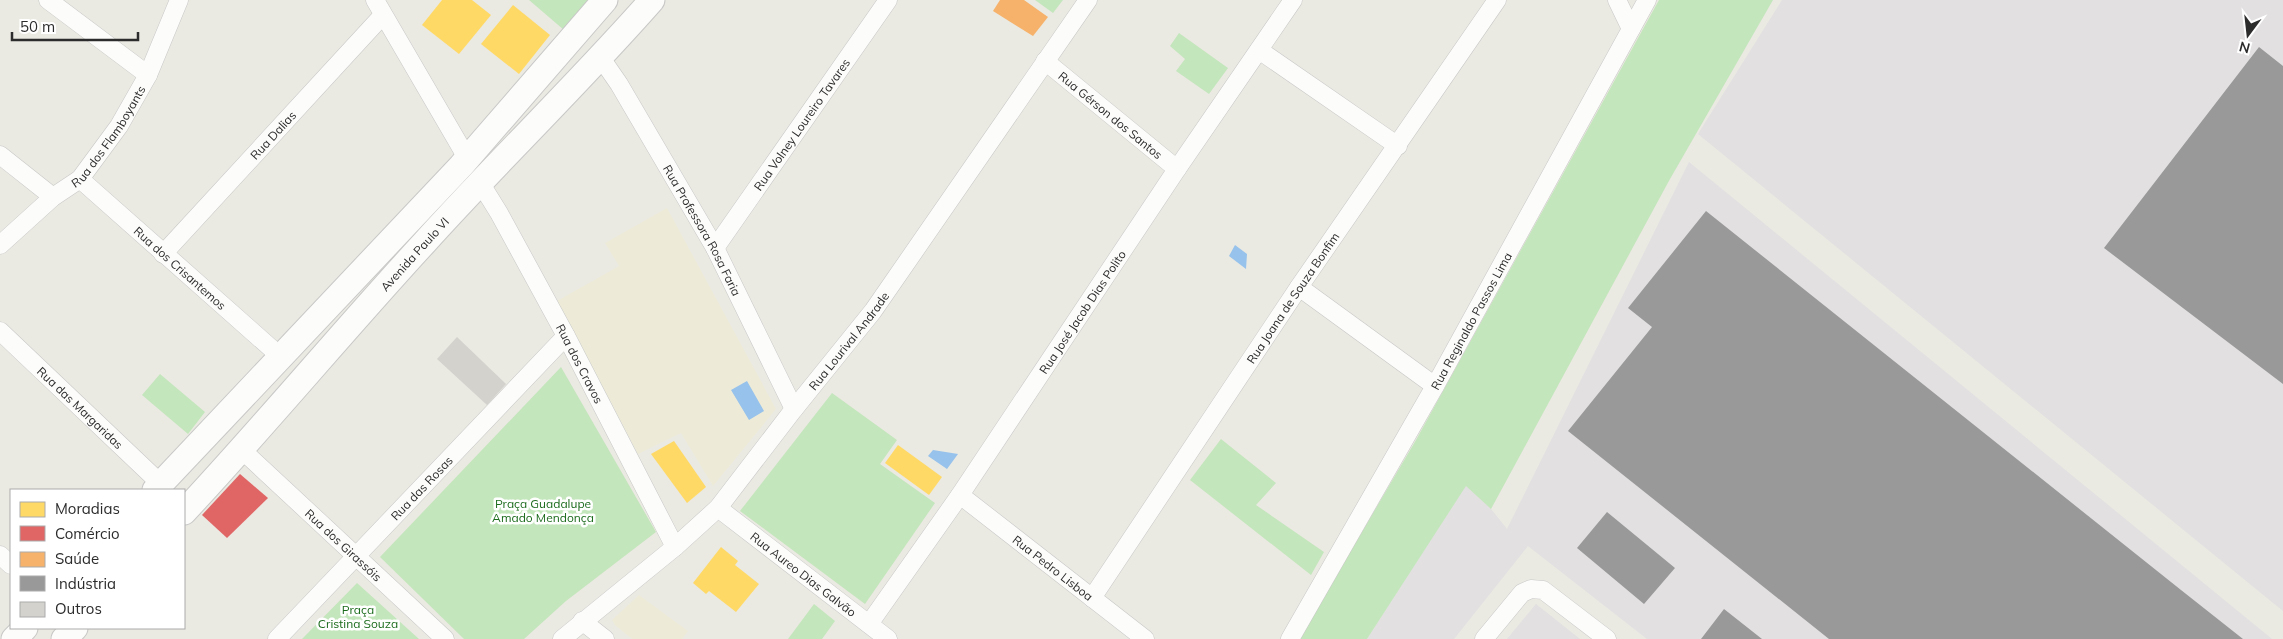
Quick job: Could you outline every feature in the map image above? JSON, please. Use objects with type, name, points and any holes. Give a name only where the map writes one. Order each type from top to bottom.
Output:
[{"type":"main road","points":[[158,487],[467,158],[605,0]]},
{"type":"main road","name":"Avenida Paulo VI","points":[[185,511],[242,450],[425,241],[600,58],[652,0]]},
{"type":"main road","points":[[14,639],[24,629]]},
{"type":"main road","points":[[64,639],[74,629]]},
{"type":"street","points":[[48,0],[148,74]]},
{"type":"street","name":"Rua dos Flamboyants","points":[[0,245],[53,196],[80,179],[119,126],[148,74],[179,0]]},
{"type":"street","name":"Rua Volney Loureiro Tavares","points":[[714,248],[888,0]]},
{"type":"street","name":"Rua Lourival Andrade","points":[[562,639],[718,508],[873,311],[1088,0]]},
{"type":"street","name":"Rua José Jacob Dias Polito","points":[[869,624],[960,496],[1177,168],[1294,0]]},
{"type":"street","name":"Rua Joana de Souza Bonfim","points":[[1092,598],[1299,287],[1497,0]]},
{"type":"street","points":[[1617,0],[1631,29]]},
{"type":"street","name":"Rua Reginaldo Passos Lima","points":[[1290,639],[1435,386],[1647,0]]},
{"type":"street","points":[[379,8],[467,158]]},
{"type":"street","name":"Rua Dalias","points":[[163,254],[379,8]]},
{"type":"street","points":[[1259,50],[1398,146]]},
{"type":"street","name":"Rua Professora Rosa Faria","points":[[600,58],[619,84],[714,248],[794,409]]},
{"type":"street","name":"Rua Gérson dos Santos","points":[[1045,61],[1177,168]]},
{"type":"street","points":[[0,155],[53,196]]},
{"type":"street","name":"Rua dos Crisantemos","points":[[80,179],[280,357]]},
{"type":"street","name":"Rua dos Cravos","points":[[480,184],[499,214],[566,336],[675,546]]},
{"type":"street","points":[[1299,287],[1435,386]]},
{"type":"street","name":"Rua das Margaridas","points":[[0,331],[158,487]]},
{"type":"street","name":"Rua das Rosas","points":[[277,639],[566,336]]},
{"type":"street","name":"Rua dos Girassóis","points":[[242,450],[445,639]]},
{"type":"street","name":"Rua Pedro Lisboa","points":[[960,496],[1145,639]]},
{"type":"street","name":"Rua Aureo Dias Galvão","points":[[718,508],[888,639]]},
{"type":"street","points":[[0,556],[10,565]]},
{"type":"street","points":[[1484,639],[1522,593],[1531,589],[1543,590],[1607,639]]},
{"type":"street","points":[[582,621],[605,639]]},
{"type":"shaded area","points":[[1782,0],[2283,0],[2283,611],[1698,134]]},
{"type":"shaded area","points":[[1689,162],[2272,639],[1647,639],[1528,546],[1454,639],[1367,639],[1466,485],[1491,509],[1507,529]]},
{"type":"shaded area","points":[[667,208],[776,409],[713,486],[681,433],[638,454],[557,301],[619,266],[605,243]]},
{"type":"shaded area","points":[[639,595],[688,631],[682,639],[632,639],[615,625],[612,620]]},
{"type":"shaded area","points":[[1536,604],[1580,639],[1507,639]]},
{"type":"green space","points":[[529,0],[590,0],[564,30]]},
{"type":"green space","points":[[1035,0],[1063,0],[1053,13]]},
{"type":"green space","points":[[1659,0],[1773,0],[1670,179],[1491,509],[1466,486],[1367,639],[1299,639],[1416,440]]},
{"type":"green space","points":[[1179,33],[1228,68],[1209,94],[1176,71],[1185,59],[1170,46]]},
{"type":"green space","name":"Praça Guadalupe Amado Mendonça","points":[[561,367],[656,532],[566,601],[524,639],[464,639],[380,557]]},
{"type":"green space","points":[[160,374],[205,412],[188,434],[142,395]]},
{"type":"green space","points":[[832,393],[897,440],[880,464],[935,503],[865,604],[740,511]]},
{"type":"green space","points":[[1221,439],[1276,483],[1256,505],[1324,552],[1311,575],[1190,480]]},
{"type":"green space","name":"Praça Cristina Souza","points":[[357,583],[419,639],[302,639]]},
{"type":"green space","points":[[814,604],[835,621],[822,639],[788,639]]},
{"type":"water","points":[[1235,245],[1247,254],[1246,269],[1229,256]]},
{"type":"water","points":[[747,381],[764,411],[749,420],[731,390]]},
{"type":"water","points":[[933,450],[958,454],[947,469],[928,456]]},
{"type":"building: Moradias","points":[[442,0],[472,0],[491,15],[459,54],[422,25]]},
{"type":"building: Moradias","points":[[513,5],[550,35],[519,74],[481,44]]},
{"type":"building: Moradias","points":[[674,441],[706,487],[687,503],[651,454]]},
{"type":"building: Moradias","points":[[898,445],[942,477],[929,495],[885,463]]},
{"type":"building: Moradias","points":[[721,547],[738,561],[735,565],[759,584],[736,612],[709,591],[706,594],[693,583]]},
{"type":"building: Comércio","points":[[240,474],[268,498],[227,538],[202,515]]},
{"type":"building: Saúde","points":[[1000,0],[1024,0],[1048,17],[1033,36],[993,11]]},
{"type":"building: Indústria","points":[[2259,47],[2283,66],[2283,384],[2104,248]]},
{"type":"building: Indústria","points":[[1706,211],[2243,639],[1829,639],[1568,431],[1652,327],[1628,308]]},
{"type":"building: Indústria","points":[[1607,512],[1675,568],[1644,604],[1577,548]]},
{"type":"building: Indústria","points":[[1724,609],[1762,639],[1701,639]]},
{"type":"building: Outros","points":[[457,337],[506,384],[487,405],[437,359]]}]
